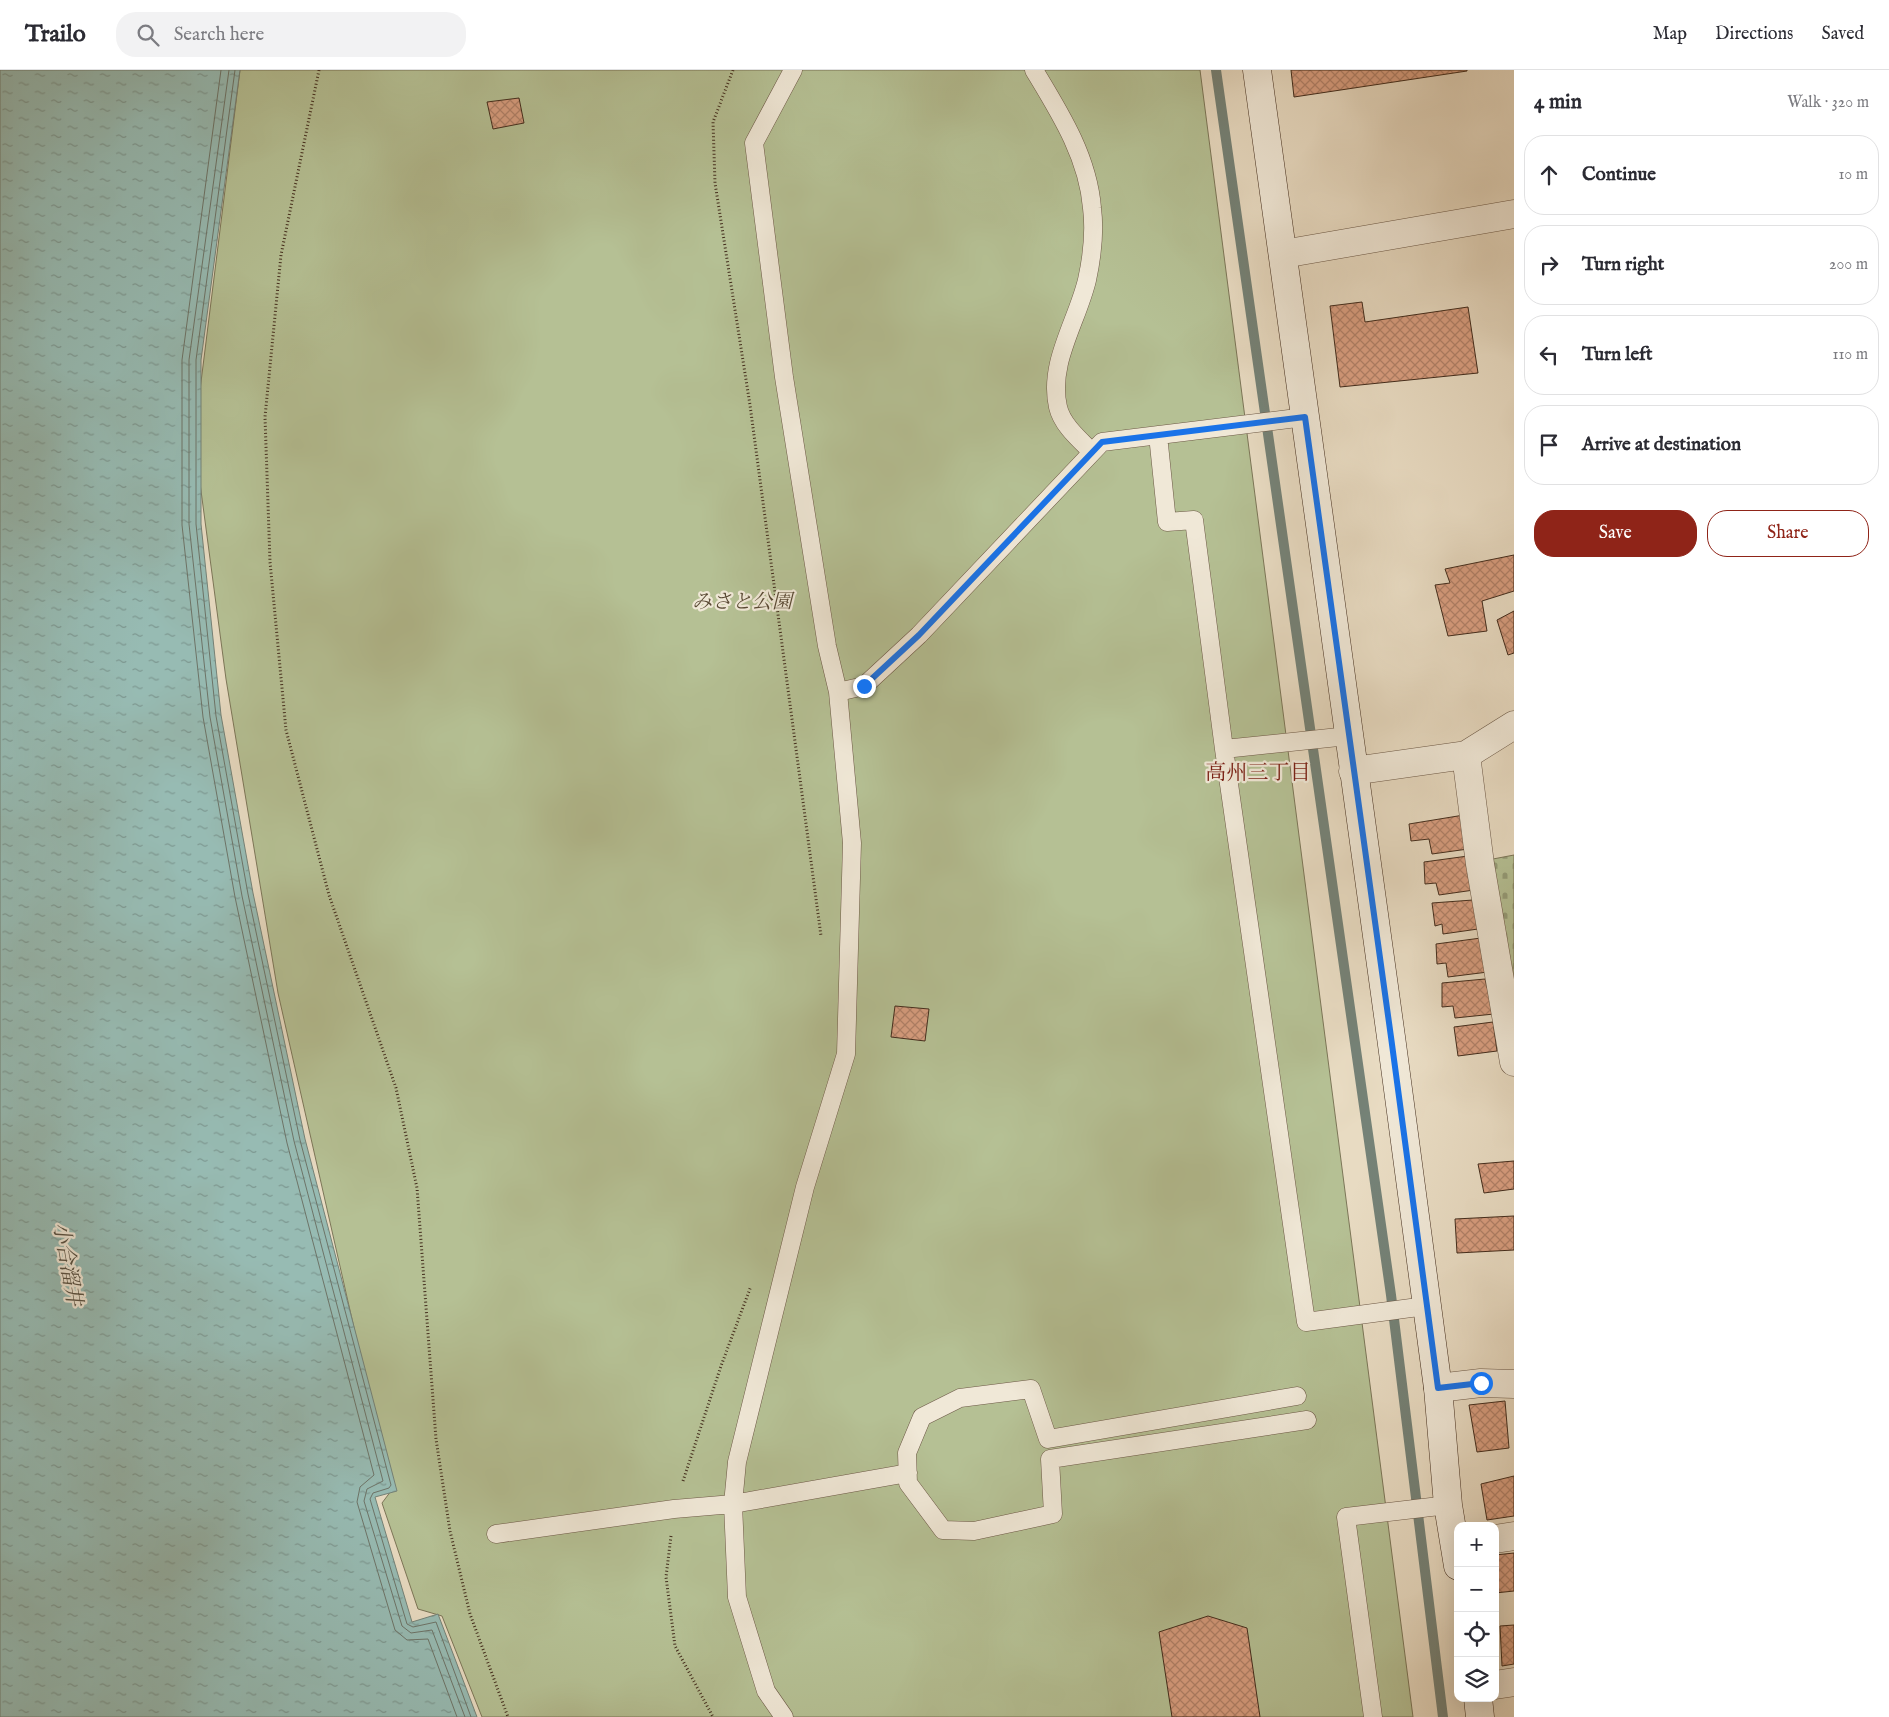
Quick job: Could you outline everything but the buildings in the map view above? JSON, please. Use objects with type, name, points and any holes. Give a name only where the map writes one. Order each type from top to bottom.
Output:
[{"type":"street","points":[[1257,70],[1391,1037],[1438,1388],[1448,1506],[1454,1536]]},
{"type":"street","points":[[1283,254],[1514,214]]},
{"type":"street","points":[[1353,771],[1466,755],[1514,725]]},
{"type":"street","points":[[1466,755],[1480,864],[1514,1062]]},
{"type":"street","points":[[1438,1388],[1481,1383],[1514,1384]]},
{"type":"street","points":[[1499,1538],[1514,1536]]},
{"type":"street","points":[[1499,1684],[1514,1682]]},
{"type":"street","points":[[1478,1702],[1480,1717]]},
{"type":"lane","points":[[784,1717],[766,1691],[737,1597],[733,1504],[737,1462],[803,1196],[846,1054],[852,843],[838,692],[828,646],[784,377],[754,143],[793,70]]},
{"type":"lane","points":[[1034,70],[1059,111],[1081,156],[1092,207],[1093,245],[1087,280],[1060,356],[1056,380],[1058,409],[1070,430],[1092,452]]},
{"type":"lane","points":[[838,692],[864,686],[912,642],[1102,442],[1305,417]]},
{"type":"lane","points":[[1158,435],[1167,522],[1194,520],[1224,749],[1306,1322],[1426,1306]]},
{"type":"lane","points":[[1224,749],[1348,736]]},
{"type":"lane","points":[[1297,1396],[1048,1439],[1031,1389],[960,1398],[922,1417],[907,1453],[908,1483],[943,1530],[974,1531],[1053,1514],[1050,1459],[1307,1420]]},
{"type":"lane","points":[[496,1534],[674,1509],[733,1504],[908,1473]]},
{"type":"lane","points":[[1373,1717],[1346,1517],[1448,1506]]},
{"type":"path","points":[[319,70],[281,256],[265,418],[270,562],[286,730],[329,895],[396,1088],[417,1188],[436,1439],[450,1531],[470,1614],[508,1717]]},
{"type":"path","points":[[733,70],[713,122],[715,183],[752,415],[822,941]]},
{"type":"path","points":[[713,1717],[675,1646],[666,1577],[674,1509],[721,1366],[752,1285]]},
{"type":"green space","name":"みさと公園","points":[[240,70],[1200,70],[1413,1717],[482,1717],[442,1616],[418,1609],[382,1503],[391,1491],[278,993],[226,679],[194,438]]},
{"type":"green space","points":[[1514,855],[1514,1011],[1493,859]]},
{"type":"water","name":"小合溜井","points":[[0,70],[240,70],[201,360],[201,524],[221,715],[253,893],[305,1139],[397,1491],[375,1497],[412,1622],[438,1614],[477,1717],[0,1717]]},
{"type":"waterway","points":[[1216,70],[1391,1295],[1443,1717]]},
{"type":"district","name":"高州三丁目","points":[[1258,772]]},
{"type":"route","points":[[864,686],[919,635],[1102,442],[1305,417],[1438,1388],[1481,1383]]}]
